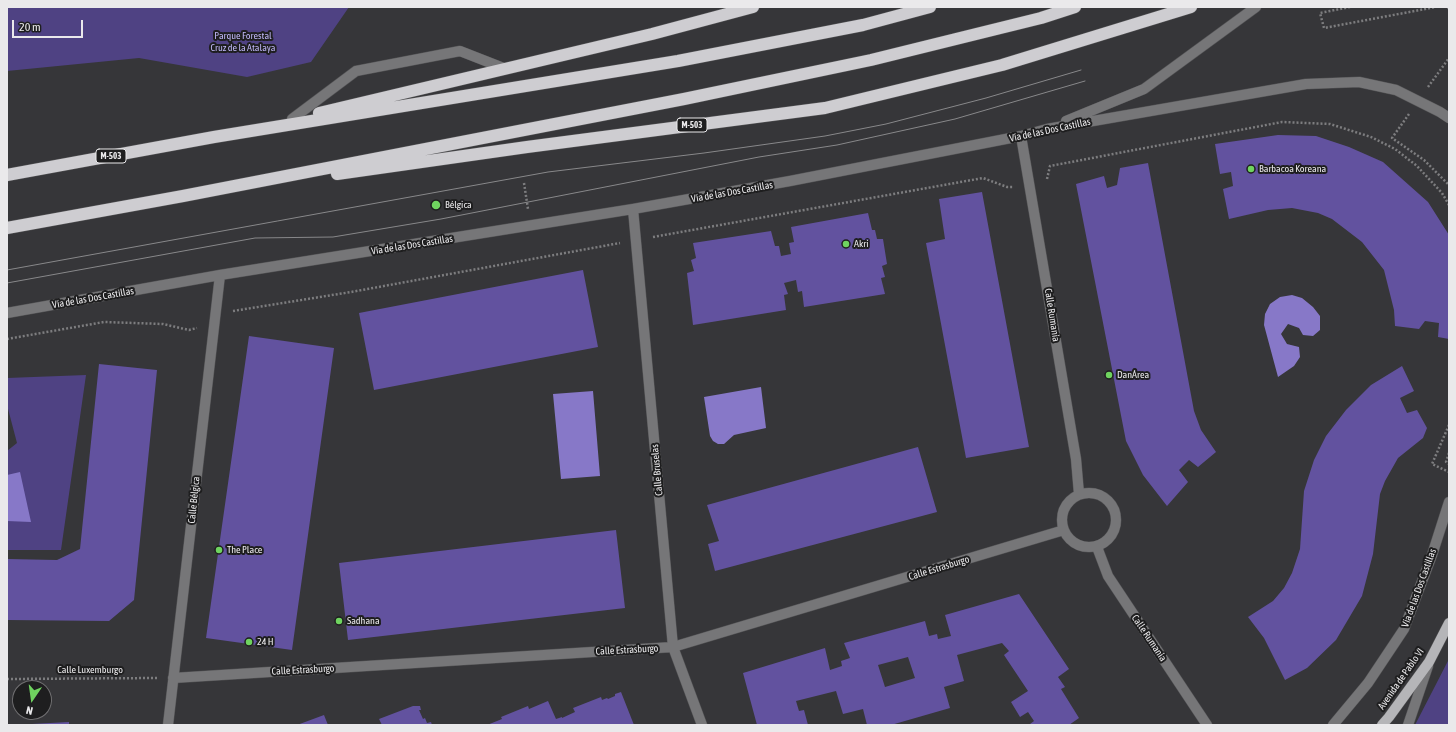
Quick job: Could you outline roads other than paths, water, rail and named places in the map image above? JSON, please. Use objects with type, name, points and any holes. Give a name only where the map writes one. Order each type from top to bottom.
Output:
[{"type":"highway","name":"M-503","points":[[214,137],[652,34],[753,7]]},
{"type":"highway","name":"M-503","points":[[7,175],[214,137],[678,62],[863,25],[930,7]]},
{"type":"highway","name":"M-503","points":[[7,228],[183,196],[684,99],[871,60],[1040,18],[1075,7]]},
{"type":"highway","name":"M-503","points":[[183,196],[527,147],[825,108],[1002,65],[1191,7]]},
{"type":"main road","name":"Avenida de Pablo VI","points":[[1382,725],[1389,718],[1429,662],[1449,623]]},
{"type":"street","points":[[1047,129],[1144,89],[1256,7]]},
{"type":"street","points":[[292,119],[356,71],[460,51],[506,69]]},
{"type":"street","name":"Vía de las Dos Castillas","points":[[7,313],[220,275],[633,209],[790,181],[1021,136],[1047,129],[1306,84],[1359,82],[1396,90],[1449,118]]},
{"type":"street","name":"Calle Rumanía","points":[[1021,136],[1076,458],[1079,494]]},
{"type":"street","name":"Calle Bruselas","points":[[633,209],[673,647],[702,725]]},
{"type":"street","name":"Calle Bélgica","points":[[168,725],[220,275]]},
{"type":"street","points":[[1079,494],[1097,494],[1111,504],[1115,512],[1115,528],[1111,536],[1097,547],[1088,548],[1079,546],[1071,541],[1062,525],[1062,515],[1065,506],[1071,499],[1079,494]]},
{"type":"street","name":"Vía de las Dos Castillas","points":[[1333,725],[1368,682],[1404,629],[1432,555],[1449,502]]},
{"type":"street","name":"Calle Estrasburgo","points":[[173,678],[673,647],[1064,530]]},
{"type":"street","name":"Calle Rumanía","points":[[1097,547],[1108,576],[1207,725]]},
{"type":"street","points":[[1408,725],[1429,662]]},
{"type":"tram line","points":[[7,270],[548,172],[704,153],[825,136],[886,124],[986,98],[1081,70]]},
{"type":"tram line","points":[[7,283],[255,238],[333,237],[441,219],[759,157],[837,145],[955,119],[1085,81]]},
{"type":"place","name":"Barbacoa Koreana","points":[[1251,169]]},
{"type":"place","name":"Bélgica","points":[[436,205]]},
{"type":"place","name":"Akri","points":[[846,244]]},
{"type":"place","name":"DanÁrea","points":[[1109,375]]},
{"type":"place","name":"The Place","points":[[219,550]]},
{"type":"place","name":"Sadhana","points":[[339,621]]},
{"type":"place","name":"24 H","points":[[249,642]]},
{"type":"park label","name":"Parque Forestal Cruz de la Atalaya","points":[[243,42]]}]
